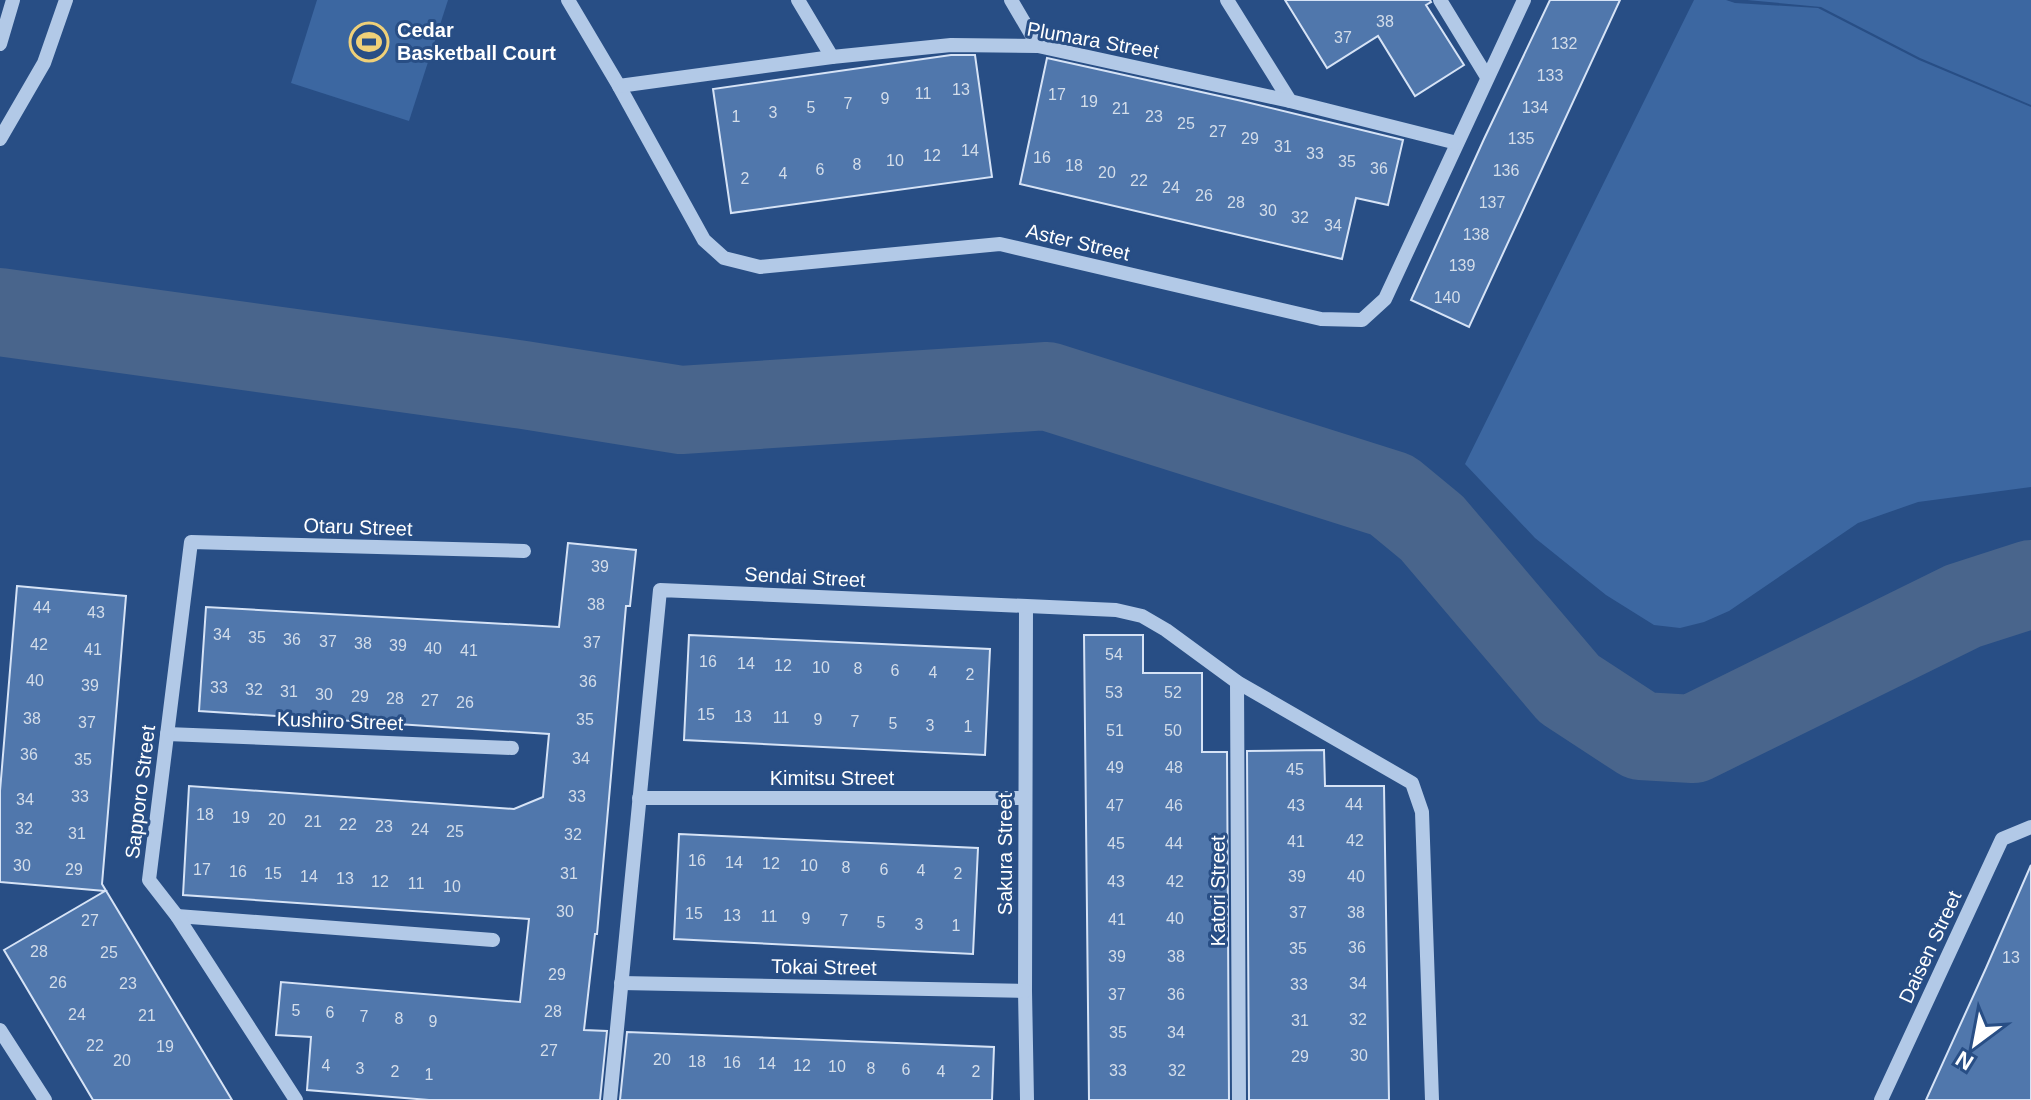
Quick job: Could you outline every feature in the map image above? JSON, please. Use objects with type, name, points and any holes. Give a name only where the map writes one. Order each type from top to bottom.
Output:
[{"type":"street","points":[[0,44],[13,0]]},
{"type":"street","points":[[0,139],[44,63],[66,0]]},
{"type":"street","name":"Aster Street","points":[[568,0],[704,240],[724,258],[760,267],[1000,244],[1321,319],[1362,320],[1385,299],[1524,0]]},
{"type":"street","points":[[798,0],[832,57]]},
{"type":"street","points":[[1011,0],[1038,46]]},
{"type":"street","points":[[1227,0],[1290,101]]},
{"type":"street","points":[[1440,0],[1487,77]]},
{"type":"street","name":"Plumara Street","points":[[619,86],[832,57],[951,45],[1038,46],[1290,101],[1457,143]]},
{"type":"street","name":"Otaru Street","points":[[191,542],[524,551]]},
{"type":"street","name":"Sapporo Street","points":[[191,542],[149,880],[177,916],[296,1100]]},
{"type":"street","name":"Sendai Street","points":[[610,1100],[660,590],[1116,610],[1142,616],[1237,682],[1412,783],[1422,812],[1432,1100]]},
{"type":"street","name":"Sakura Street","points":[[1026,607],[1027,1100]]},
{"type":"street","name":"Katori Street","points":[[1237,682],[1239,1100]]},
{"type":"street","name":"Kushiro Street","points":[[167,734],[512,748]]},
{"type":"street","name":"Kimitsu Street","points":[[639,798],[1025,798]]},
{"type":"street","name":"Daisen Street","points":[[1881,1100],[2002,839],[2031,827]]},
{"type":"street","points":[[177,916],[493,940]]},
{"type":"street","name":"Tokai Street","points":[[621,983],[1025,991]]},
{"type":"street","points":[[0,1030],[45,1100]]},
{"type":"shaded area","name":"Cedar Basketball Court","points":[[317,0],[448,0],[409,121],[291,83]]},
{"type":"shaded area","points":[[1694,0],[1818,8],[1919,60],[2031,107],[2031,487],[1918,502],[1858,523],[1729,611],[1680,628],[1654,625],[1606,595],[1535,538],[1465,464]]},
{"type":"shaded area","points":[[1747,0],[2031,0],[2031,105],[1920,58],[1821,7]]},
{"type":"building","points":[[1285,0],[1430,0],[1426,5],[1464,65],[1415,96],[1378,36],[1327,68]]},
{"type":"building","points":[[1550,0],[1620,0],[1469,327],[1411,300]]},
{"type":"building","points":[[951,55],[975,55],[992,177],[731,213],[713,89]]},
{"type":"building","points":[[1047,58],[1403,140],[1388,205],[1356,198],[1342,259],[1020,184]]},
{"type":"building","points":[[568,543],[636,550],[630,606],[626,606],[597,934],[584,1030],[607,1031],[600,1100],[429,1100],[307,1090],[311,1037],[276,1035],[281,982],[520,1002],[529,919],[183,895],[189,786],[514,809],[543,797],[549,734],[199,711],[206,607],[559,627]]},
{"type":"building","points":[[17,586],[126,596],[102,884],[232,1100],[93,1100],[4,950],[105,891],[0,882],[0,791]]},
{"type":"building","points":[[689,635],[990,649],[985,755],[684,740]]},
{"type":"building","points":[[1084,635],[1143,635],[1143,673],[1202,673],[1202,752],[1227,752],[1229,1100],[1089,1100]]},
{"type":"building","points":[[1324,750],[1325,786],[1384,786],[1389,1100],[1249,1100],[1247,751]]},
{"type":"building","points":[[679,834],[978,848],[973,954],[674,939]]},
{"type":"building","points":[[2031,865],[2031,1100],[1926,1100],[1986,968]]},
{"type":"building","points":[[627,1032],[994,1047],[992,1100],[620,1100]]},
{"type":"waterway","points":[[0,312],[681,410],[1047,386],[1392,495],[1432,528],[1569,689],[1641,736],[1693,739],[1963,606],[2031,584]]},
{"type":"place","name":"Cedar Basketball Court","points":[[369,42]]}]
